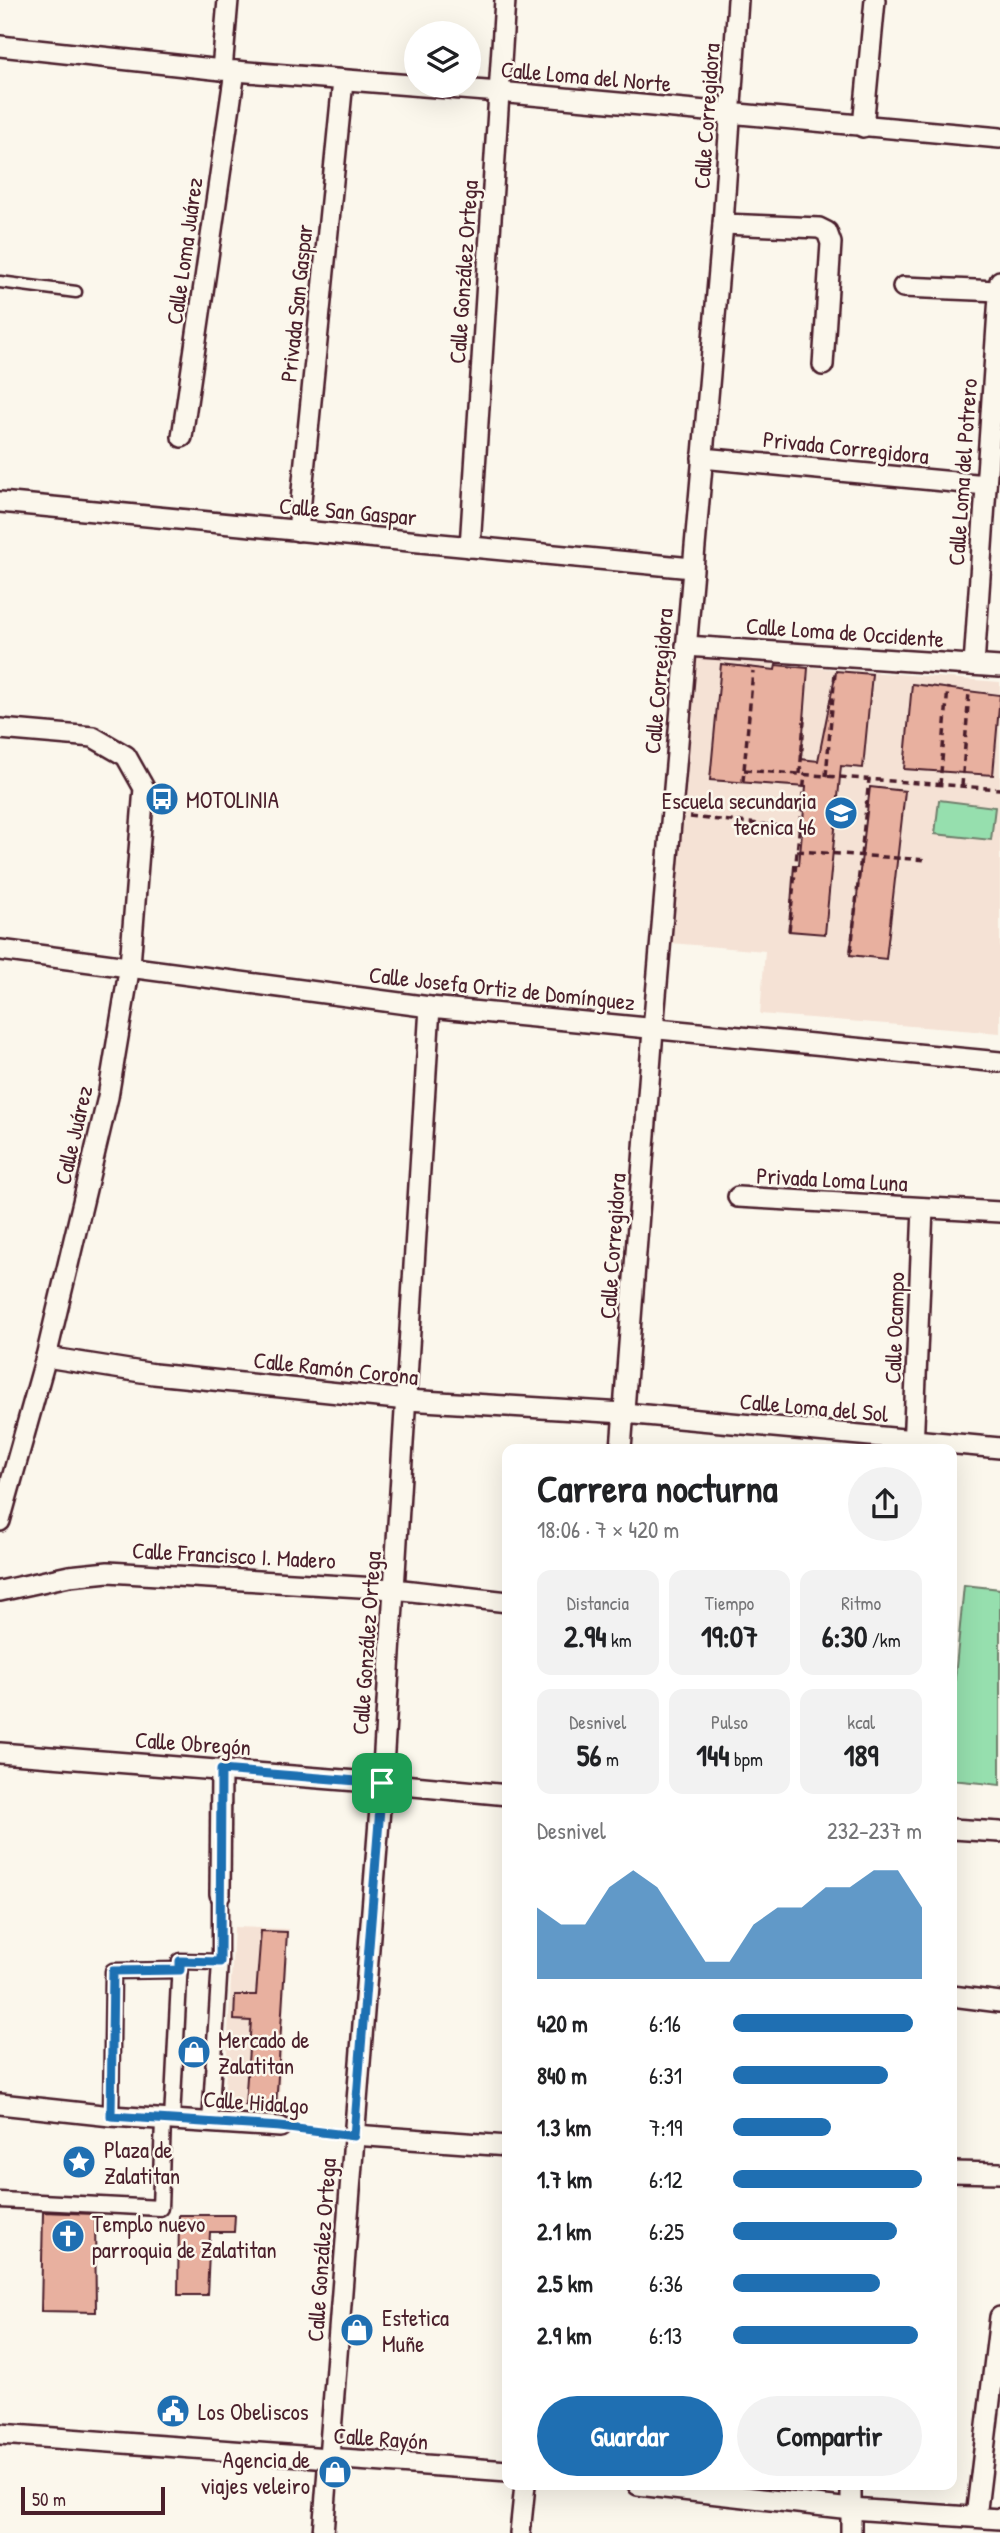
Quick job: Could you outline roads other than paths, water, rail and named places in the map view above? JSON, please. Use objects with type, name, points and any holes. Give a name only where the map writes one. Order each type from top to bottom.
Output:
[{"type":"street","name":"Calle Loma Juárez","points":[[182,438],[228,71],[228,0]]},
{"type":"street","name":"Calle González Ortega","points":[[470,547],[505,0]]},
{"type":"street","name":"Calle Corregidora","points":[[621,1444],[653,1030],[723,224],[738,0]]},
{"type":"street","points":[[863,127],[875,0]]},
{"type":"street","name":"Calle Loma del Norte","points":[[0,46],[228,71],[499,92],[1000,138]]},
{"type":"street","name":"Privada San Gaspar","points":[[298,531],[343,80]]},
{"type":"street","points":[[723,224],[819,228],[827,232],[831,243],[823,365]]},
{"type":"street","points":[[903,287],[1000,286]]},
{"type":"street","name":"Calle Loma del Potrero","points":[[974,665],[992,513],[986,485],[1000,286]]},
{"type":"street","name":"Privada Corregidora","points":[[702,457],[986,485]]},
{"type":"street","name":"Calle San Gaspar","points":[[0,502],[692,568]]},
{"type":"street","name":"Calle Loma de Occidente","points":[[686,646],[1000,667]]},
{"type":"street","name":"Calle Juárez","points":[[0,729],[93,737],[126,756],[144,788],[130,965],[108,1097],[46,1357],[0,1521]]},
{"type":"street","name":"Calle Josefa Ortiz de Domínguez","points":[[0,950],[130,965],[430,1007],[1000,1062]]},
{"type":"street","name":"Calle González Ortega","points":[[323,2533],[382,1783],[430,1007]]},
{"type":"street","name":"Privada Loma Luna","points":[[738,1198],[1000,1212]]},
{"type":"street","name":"Calle Ocampo","points":[[913,1444],[923,1209]]},
{"type":"street","name":"Calle Ramón Corona","points":[[46,1357],[154,1374],[407,1400],[624,1413]]},
{"type":"street","name":"Calle Loma del Sol","points":[[624,1413],[904,1444]]},
{"type":"street","name":"Calle Loma del Sol","points":[[957,1447],[1000,1448]]},
{"type":"street","name":"Calle Francisco I. Madero","points":[[0,1591],[69,1576],[108,1572],[394,1589],[502,1601]]},
{"type":"street","name":"Calle Obregón","points":[[0,1753],[502,1794]]},
{"type":"street","points":[[209,2123],[220,1962],[221,1770]]},
{"type":"street","points":[[957,1829],[1000,1832]]},
{"type":"street","points":[[0,2200],[160,2208],[180,1961],[220,1962]]},
{"type":"street","points":[[111,2116],[113,1971],[180,1970]]},
{"type":"street","points":[[957,1997],[1000,2001]]},
{"type":"street","name":"Calle Hidalgo","points":[[0,2104],[111,2116],[280,2127]]},
{"type":"street","points":[[354,2136],[502,2146]]},
{"type":"street","points":[[957,2172],[1000,2173]]},
{"type":"street","points":[[976,2517],[1000,2317]]},
{"type":"street","name":"Calle Rayón","points":[[0,2434],[502,2471]]},
{"type":"street","points":[[520,2533],[524,2490]]},
{"type":"street","points":[[682,2490],[851,2509],[1000,2519]]},
{"type":"street","points":[[851,2490],[851,2533]]},
{"type":"lane","points":[[0,282],[76,292]]},
{"type":"place","name":"MOTOLINIA","points":[[162,799]]},
{"type":"place","name":"Escuela secundaria tecnica 46","points":[[841,813]]},
{"type":"place","name":"Mercado de Zalatitan","points":[[194,2052]]},
{"type":"place","name":"Plaza de Zalatitan","points":[[79,2162]]},
{"type":"place","name":"Templo nuevo parroquia de Zalatitan","points":[[68,2236]]},
{"type":"place","name":"Estetica Muñe","points":[[357,2330]]},
{"type":"place","name":"Los Obeliscos","points":[[173,2411]]},
{"type":"place","name":"Agencia de viajes veleiro","points":[[335,2472]]}]
